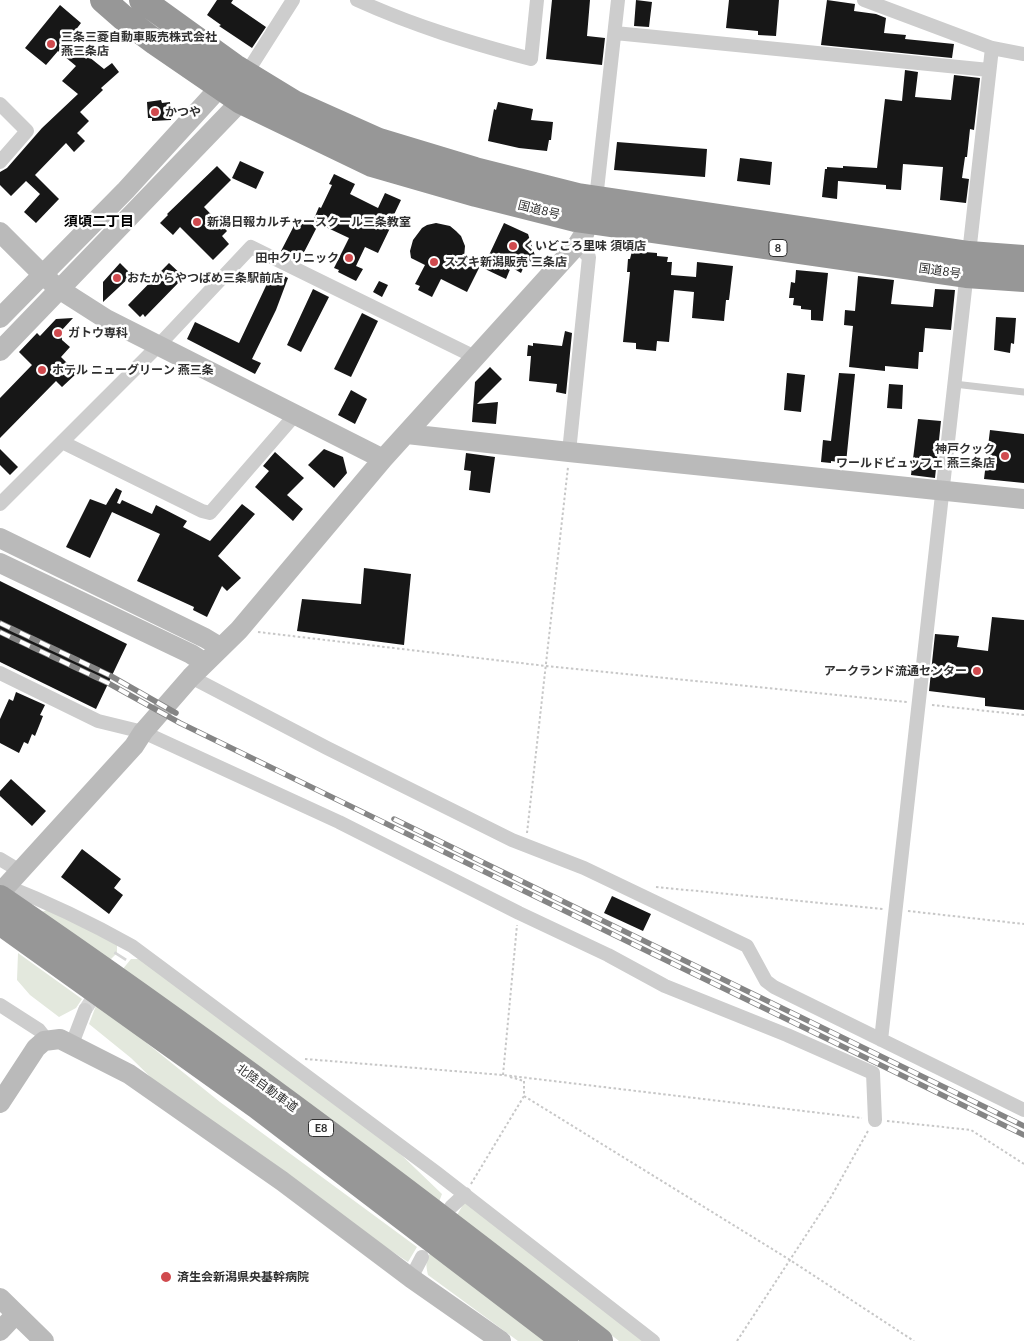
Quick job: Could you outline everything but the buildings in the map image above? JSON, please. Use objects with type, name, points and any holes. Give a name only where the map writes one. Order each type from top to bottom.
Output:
[{"type":"highway","name":"国道8号","points":[[103,0],[148,36],[230,94],[372,164],[476,194],[968,264],[1024,279]]},
{"type":"highway","name":"国道8号","points":[[142,0],[246,74],[294,103],[379,141],[475,170],[578,196],[592,210]]},
{"type":"highway","name":"国道8号","points":[[968,264],[1024,258]]},
{"type":"highway","name":"北陸自動車道","points":[[2,892],[29,930],[565,1341]]},
{"type":"highway","name":"北陸自動車道","points":[[0,922],[29,930],[269,1089],[516,1275],[600,1341]]},
{"type":"street","points":[[0,351],[59,289],[230,94],[246,74],[293,0]]},
{"type":"street","points":[[357,0],[393,17],[432,31],[531,59],[537,0]]},
{"type":"street","points":[[618,0],[592,210],[584,234],[577,246],[383,459],[239,630],[198,670],[143,732],[134,746],[2,892],[49,903],[90,922],[132,946],[466,1194],[653,1341]]},
{"type":"street","points":[[864,0],[992,48],[1024,54]]},
{"type":"street","points":[[615,32],[989,70]]},
{"type":"street","points":[[881,1040],[992,48]]},
{"type":"street","points":[[0,318],[126,190],[230,94]]},
{"type":"street","points":[[0,104],[28,130],[0,162]]},
{"type":"street","points":[[0,232],[59,289],[106,319],[383,459]]},
{"type":"street","points":[[569,452],[589,257],[577,246]]},
{"type":"street","points":[[0,504],[158,346],[251,247],[475,357]]},
{"type":"street","points":[[62,442],[202,511],[210,513],[295,415]]},
{"type":"street","points":[[407,434],[1024,499]]},
{"type":"street","points":[[0,538],[205,638],[220,648]]},
{"type":"street","points":[[0,563],[191,654],[198,670],[327,748],[526,846],[584,868],[747,946],[766,981],[774,987],[1024,1110]]},
{"type":"street","points":[[0,673],[98,721],[143,732],[339,822],[518,913],[608,955],[665,986],[787,1035],[873,1074],[875,1120]]},
{"type":"street","points":[[0,859],[20,871]]},
{"type":"street","points":[[120,955],[132,946]]},
{"type":"street","points":[[0,1005],[39,1030],[47,1040]]},
{"type":"street","points":[[72,1044],[84,1010]]},
{"type":"street","points":[[0,1103],[36,1048],[47,1040],[60,1039],[72,1044],[129,1074],[282,1181],[411,1278],[501,1341]]},
{"type":"street","points":[[452,1207],[466,1194]]},
{"type":"street","points":[[411,1278],[422,1257]]},
{"type":"street","points":[[0,1298],[44,1341]]},
{"type":"street","points":[[0,1331],[16,1314]]},
{"type":"lane","points":[[954,384],[1024,392]]},
{"type":"path","points":[[526,846],[569,452]]},
{"type":"path","points":[[239,630],[546,666],[1024,715]]},
{"type":"path","points":[[655,887],[1024,924]]},
{"type":"path","points":[[503,1075],[518,913]]},
{"type":"path","points":[[280,1057],[503,1075],[971,1130],[1024,1164]]},
{"type":"path","points":[[466,1194],[524,1096],[524,1081],[503,1075]]},
{"type":"path","points":[[524,1096],[790,1260],[914,1341]]},
{"type":"path","points":[[737,1341],[831,1197],[875,1120]]},
{"type":"shaded area","points":[[52,908],[117,942],[117,953],[106,964],[39,913]]},
{"type":"shaded area","points":[[18,953],[82,999],[76,1008],[59,1017],[30,995],[17,980]]},
{"type":"shaded area","points":[[131,959],[139,959],[391,1145],[442,1194],[437,1207],[122,970]]},
{"type":"shaded area","points":[[97,1003],[220,1102],[417,1247],[408,1262],[176,1102],[131,1058],[89,1024]]},
{"type":"shaded area","points":[[472,1202],[649,1341],[619,1341],[457,1215],[464,1203]]},
{"type":"shaded area","points":[[431,1252],[547,1341],[518,1341],[428,1275],[427,1263]]},
{"type":"tunnel","points":[[85,1010],[121,955]]},
{"type":"railway","points":[[0,623],[111,676],[176,713]]},
{"type":"railway","points":[[0,632],[108,683],[180,723],[1024,1135]]},
{"type":"railway","points":[[394,819],[1024,1126]]},
{"type":"place","name":"三条三菱自動車販売株式会社 燕三条店","points":[[51,44]]},
{"type":"place","name":"かつや","points":[[155,112]]},
{"type":"place","name":"新潟日報カルチャースクール三条教室","points":[[197,222]]},
{"type":"place","name":"くいどころ里味 須頃店","points":[[513,246]]},
{"type":"place","name":"田中クリニック","points":[[349,258]]},
{"type":"place","name":"スズキ新潟販売 三条店","points":[[434,262]]},
{"type":"place","name":"おたからやつばめ三条駅前店","points":[[117,278]]},
{"type":"place","name":"ガトウ専科","points":[[58,333]]},
{"type":"place","name":"ホテル ニューグリーン 燕三条","points":[[42,370]]},
{"type":"place","name":"神戸クック ワールドビュッフェ 燕三条店","points":[[1005,456]]},
{"type":"place","name":"アークランド流通センター","points":[[977,671]]},
{"type":"place","name":"済生会新潟県央基幹病院","points":[[166,1277]]},
{"type":"district","name":"須頃二丁目","points":[[99,221]]}]
